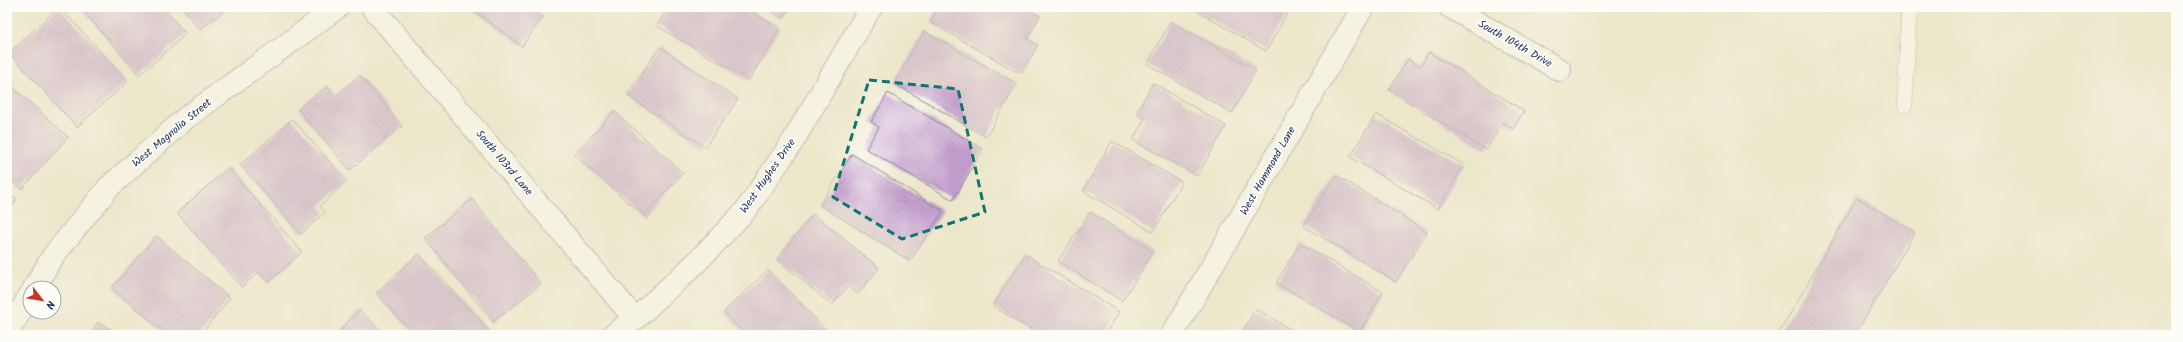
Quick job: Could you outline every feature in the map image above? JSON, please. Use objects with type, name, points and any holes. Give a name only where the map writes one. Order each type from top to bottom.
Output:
[{"type":"street","name":"West Magnolia Street","points":[[39,280],[53,256],[109,187],[186,118],[338,7]]},
{"type":"street","name":"South 103rd Lane","points":[[372,7],[636,319]]},
{"type":"street","name":"West Hughes Drive","points":[[613,335],[636,319],[696,264],[746,210],[793,141],[871,7]]},
{"type":"street","name":"West Hammond Lane","points":[[1172,335],[1363,7]]},
{"type":"street","name":"South 104th Drive","points":[[1450,7],[1560,70]]},
{"type":"street","points":[[7,334],[22,309]]},
{"type":"lane","points":[[1905,105],[1909,7]]},
{"type":"highlighted area","points":[[869,80],[958,89],[985,212],[902,239],[833,197]]},
{"type":"building","points":[[59,7],[128,81],[77,127],[9,53]]},
{"type":"building","points":[[80,7],[163,7],[186,34],[139,75]]},
{"type":"building","points":[[182,7],[229,7],[200,30]]},
{"type":"building","points":[[468,7],[532,7],[531,9],[543,17],[522,46]]},
{"type":"building","points":[[668,7],[744,7],[780,28],[749,80],[657,26]]},
{"type":"building","points":[[764,7],[790,7],[783,19]]},
{"type":"building","points":[[938,7],[1025,7],[1040,16],[1027,39],[1038,45],[1021,74],[930,22]]},
{"type":"building","points":[[1190,7],[1291,7],[1266,51]]},
{"type":"building","points":[[1171,21],[1256,70],[1232,113],[1147,64]]},
{"type":"building","points":[[924,31],[1017,84],[986,137],[894,83]]},
{"type":"building","points":[[660,47],[738,99],[705,147],[627,95]]},
{"type":"building","points":[[1429,52],[1524,111],[1513,129],[1503,122],[1486,150],[1389,90],[1408,59],[1420,67]]},
{"type":"building","points":[[360,75],[402,126],[350,170],[298,109],[327,86],[335,96]]},
{"type":"building","points":[[7,82],[68,137],[22,189],[7,176]]},
{"type":"building","points":[[1153,83],[1226,126],[1197,176],[1133,140],[1145,118],[1136,113]]},
{"type":"building","points":[[888,93],[983,149],[953,200],[866,149],[879,127],[871,122]]},
{"type":"building","points":[[614,111],[683,173],[644,216],[574,155]]},
{"type":"building","points":[[1376,114],[1464,165],[1438,209],[1350,157]]},
{"type":"building","points":[[292,119],[347,181],[320,206],[325,212],[301,234],[240,165]]},
{"type":"building","points":[[1112,141],[1182,182],[1153,232],[1083,191]]},
{"type":"building","points":[[852,154],[943,211],[910,261],[820,205]]},
{"type":"building","points":[[228,168],[302,252],[268,283],[259,272],[242,287],[177,213]]},
{"type":"building","points":[[1336,175],[1427,232],[1396,282],[1304,226]]},
{"type":"building","points":[[7,193],[17,199],[7,214]]},
{"type":"building","points":[[1857,198],[1915,232],[1855,335],[1778,335]]},
{"type":"building","points":[[472,199],[541,284],[493,322],[425,238]]},
{"type":"building","points":[[1090,212],[1153,252],[1122,301],[1058,261]]},
{"type":"building","points":[[813,214],[879,268],[858,294],[848,286],[832,305],[777,259]]},
{"type":"building","points":[[156,236],[230,298],[200,335],[168,335],[112,288]]},
{"type":"building","points":[[1300,243],[1383,292],[1360,332],[1276,283]]},
{"type":"building","points":[[419,254],[493,335],[414,335],[376,293]]},
{"type":"building","points":[[1025,254],[1119,312],[1105,335],[1040,335],[993,306]]},
{"type":"building","points":[[768,270],[831,335],[746,335],[724,312]]},
{"type":"building","points":[[1256,309],[1300,335],[1240,335]]},
{"type":"building","points":[[359,310],[386,335],[336,335]]},
{"type":"building","points":[[98,322],[121,335],[90,335]]}]
